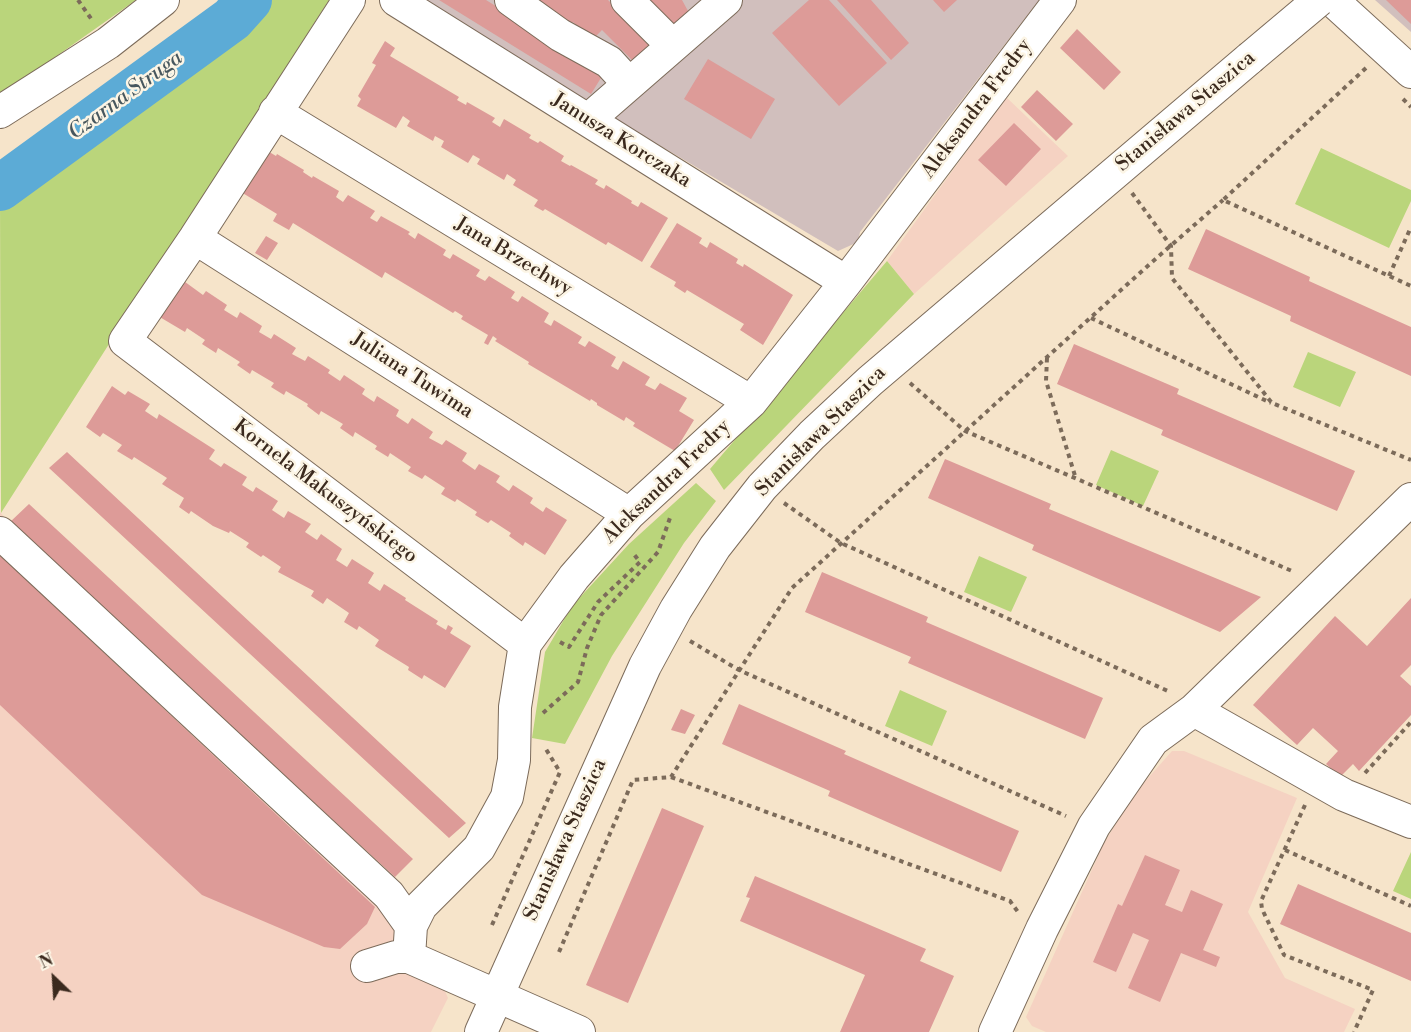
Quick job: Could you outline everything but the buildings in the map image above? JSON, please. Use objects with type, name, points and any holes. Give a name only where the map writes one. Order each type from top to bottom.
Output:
[{"type":"street","points":[[0,112],[108,43],[163,0]]},
{"type":"street","points":[[195,238],[349,0]]},
{"type":"street","name":"Janusza Korczaka","points":[[396,0],[846,282]]},
{"type":"street","points":[[511,0],[560,35],[609,62],[629,84]]},
{"type":"street","points":[[627,0],[673,46]]},
{"type":"street","points":[[588,120],[726,0]]},
{"type":"street","name":"Aleksandra Fredry","points":[[410,942],[421,906],[479,848],[507,797],[514,760],[528,739],[515,707],[538,641],[574,577],[629,514],[751,402],[846,282],[1060,0]]},
{"type":"street","name":"Stanisława Staszica","points":[[481,1032],[620,720],[666,627],[715,547],[762,487],[812,435],[888,365],[1318,0]]},
{"type":"street","points":[[1332,0],[1411,72]]},
{"type":"street","name":"Jana Brzechwy","points":[[275,112],[751,402]]},
{"type":"street","name":"Kornela Makuszyńskiego","points":[[195,238],[125,341],[538,641]]},
{"type":"street","name":"Juliana Tuwima","points":[[195,238],[629,514]]},
{"type":"street","points":[[995,1032],[1042,929],[1094,826],[1153,740],[1183,701],[1411,499]]},
{"type":"street","points":[[0,533],[389,895],[410,942],[496,995],[579,1032]]},
{"type":"street","points":[[1183,701],[1344,795],[1411,822]]},
{"type":"street","points":[[367,966],[396,957],[410,942]]},
{"type":"path","points":[[671,777],[792,588],[1368,67]]},
{"type":"path","points":[[1116,171],[1171,246],[1172,278],[1272,403]]},
{"type":"path","points":[[1223,200],[1411,286]]},
{"type":"path","points":[[1389,276],[1411,227]]},
{"type":"path","points":[[1091,318],[1272,403],[1411,460]]},
{"type":"path","points":[[1047,358],[1046,381],[1076,480]]},
{"type":"path","points":[[888,365],[966,431],[1292,571]]},
{"type":"path","points":[[762,487],[841,543],[1183,701]]},
{"type":"path","points":[[492,926],[560,772],[528,739],[578,682],[587,648],[601,615],[658,552],[673,511]]},
{"type":"path","points":[[538,641],[569,647],[598,602],[640,562],[627,546]]},
{"type":"path","points":[[666,627],[739,670],[1066,816]]},
{"type":"path","points":[[1344,795],[1411,722]]},
{"type":"path","points":[[559,952],[633,780],[671,777],[1010,901],[1022,916]]},
{"type":"path","points":[[1317,779],[1261,901],[1262,909],[1284,955],[1373,990],[1354,1032]]},
{"type":"path","points":[[1285,850],[1411,906]]},
{"type":"shaded area","points":[[418,0],[1039,0],[860,232],[858,242],[838,251],[610,116],[588,109]]},
{"type":"shaded area","points":[[1375,0],[1411,0],[1411,32]]},
{"type":"shaded area","points":[[1006,97],[1068,156],[914,294],[887,261]]},
{"type":"shaded area","points":[[0,512],[9,523],[395,877],[448,998],[431,1032],[0,1032]]},
{"type":"shaded area","points":[[1172,751],[1184,751],[1297,798],[1248,912],[1285,978],[1355,1009],[1344,1032],[1046,1032],[1032,1026],[1026,1017],[1103,845],[1133,795]]},
{"type":"green space","points":[[0,0],[136,0],[0,96]]},
{"type":"green space","points":[[265,0],[329,0],[1,513],[0,200],[241,28]]},
{"type":"green space","points":[[1321,148],[1411,190],[1411,201],[1389,248],[1295,204]]},
{"type":"green space","points":[[887,261],[914,294],[724,490],[710,469]]},
{"type":"green space","points":[[1308,352],[1356,372],[1340,407],[1293,387]]},
{"type":"green space","points":[[1111,450],[1159,471],[1143,506],[1096,485]]},
{"type":"green space","points":[[696,483],[716,501],[684,543],[612,656],[565,744],[532,738],[545,652],[572,606],[629,544]]},
{"type":"green space","points":[[979,556],[1027,577],[1011,612],[964,592]]},
{"type":"green space","points":[[900,690],[947,711],[932,746],[885,726]]},
{"type":"green space","points":[[1411,852],[1411,899],[1393,891]]},
{"type":"waterway","name":"Czarna Struga","points":[[0,188],[232,19],[249,0]]}]
